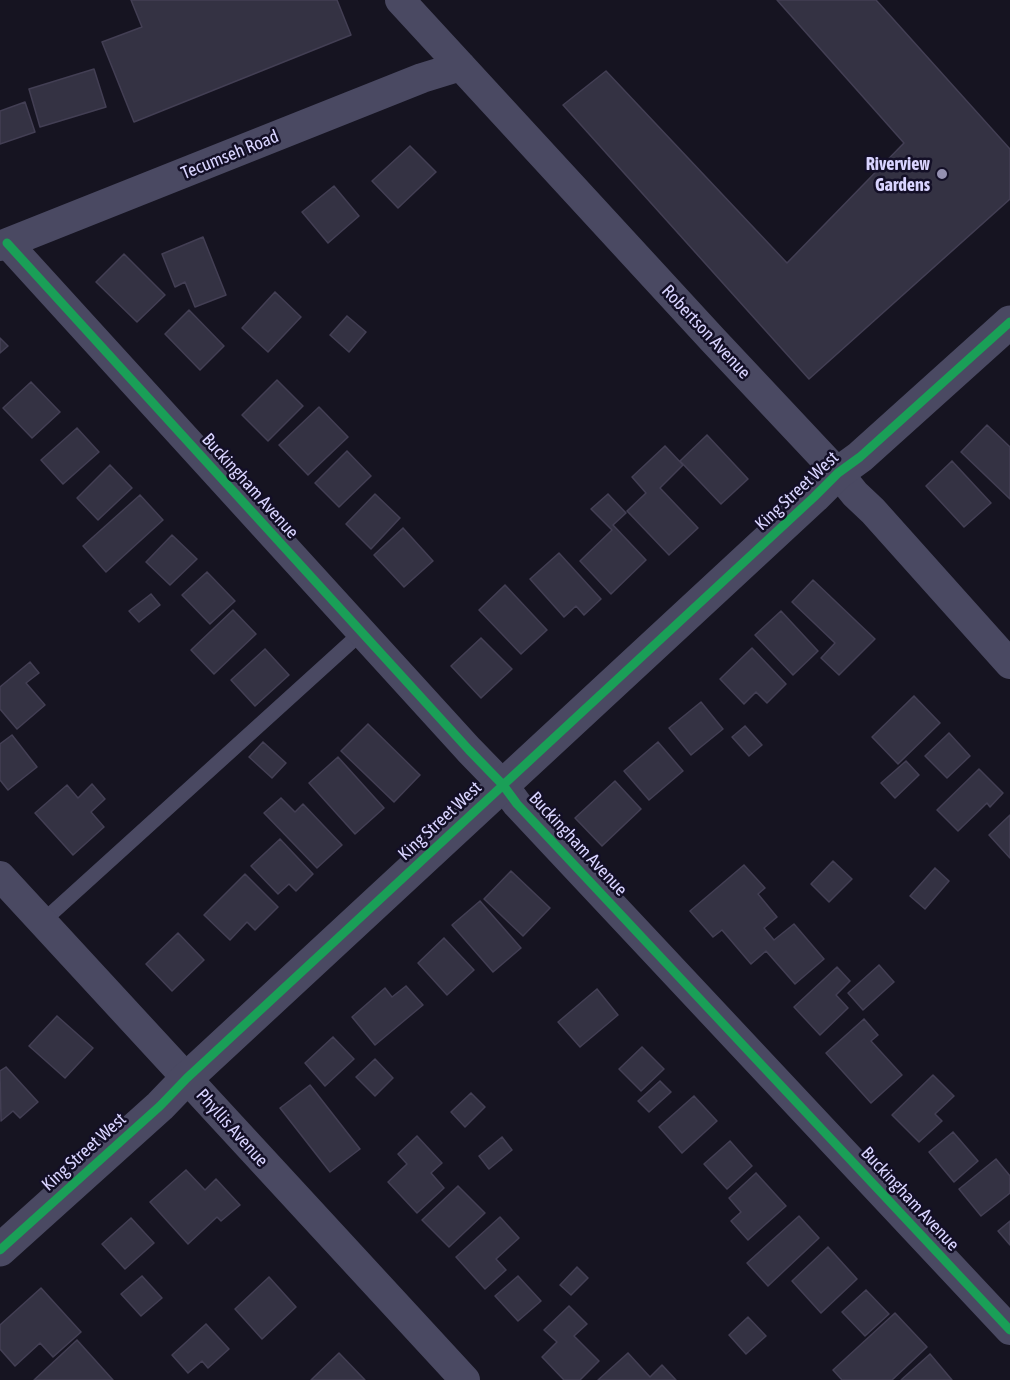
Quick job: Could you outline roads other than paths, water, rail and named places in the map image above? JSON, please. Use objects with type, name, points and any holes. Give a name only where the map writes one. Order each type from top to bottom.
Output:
[{"type":"street","name":"Robertson Avenue","points":[[400,0],[838,473],[1010,664]]},
{"type":"street","name":"Tecumseh Road","points":[[3,244],[422,78],[462,66]]},
{"type":"street","name":"Buckingham Avenue","points":[[3,244],[503,785],[517,804],[1010,1330]]},
{"type":"street","name":"King Street West","points":[[0,1250],[160,1106],[187,1078],[838,473],[860,457],[1010,322]]},
{"type":"street","name":"Phyllis Avenue","points":[[0,876],[465,1380]]},
{"type":"lane","points":[[42,922],[362,633]]},
{"type":"place","name":"Riverview Gardens","points":[[942,174]]}]
